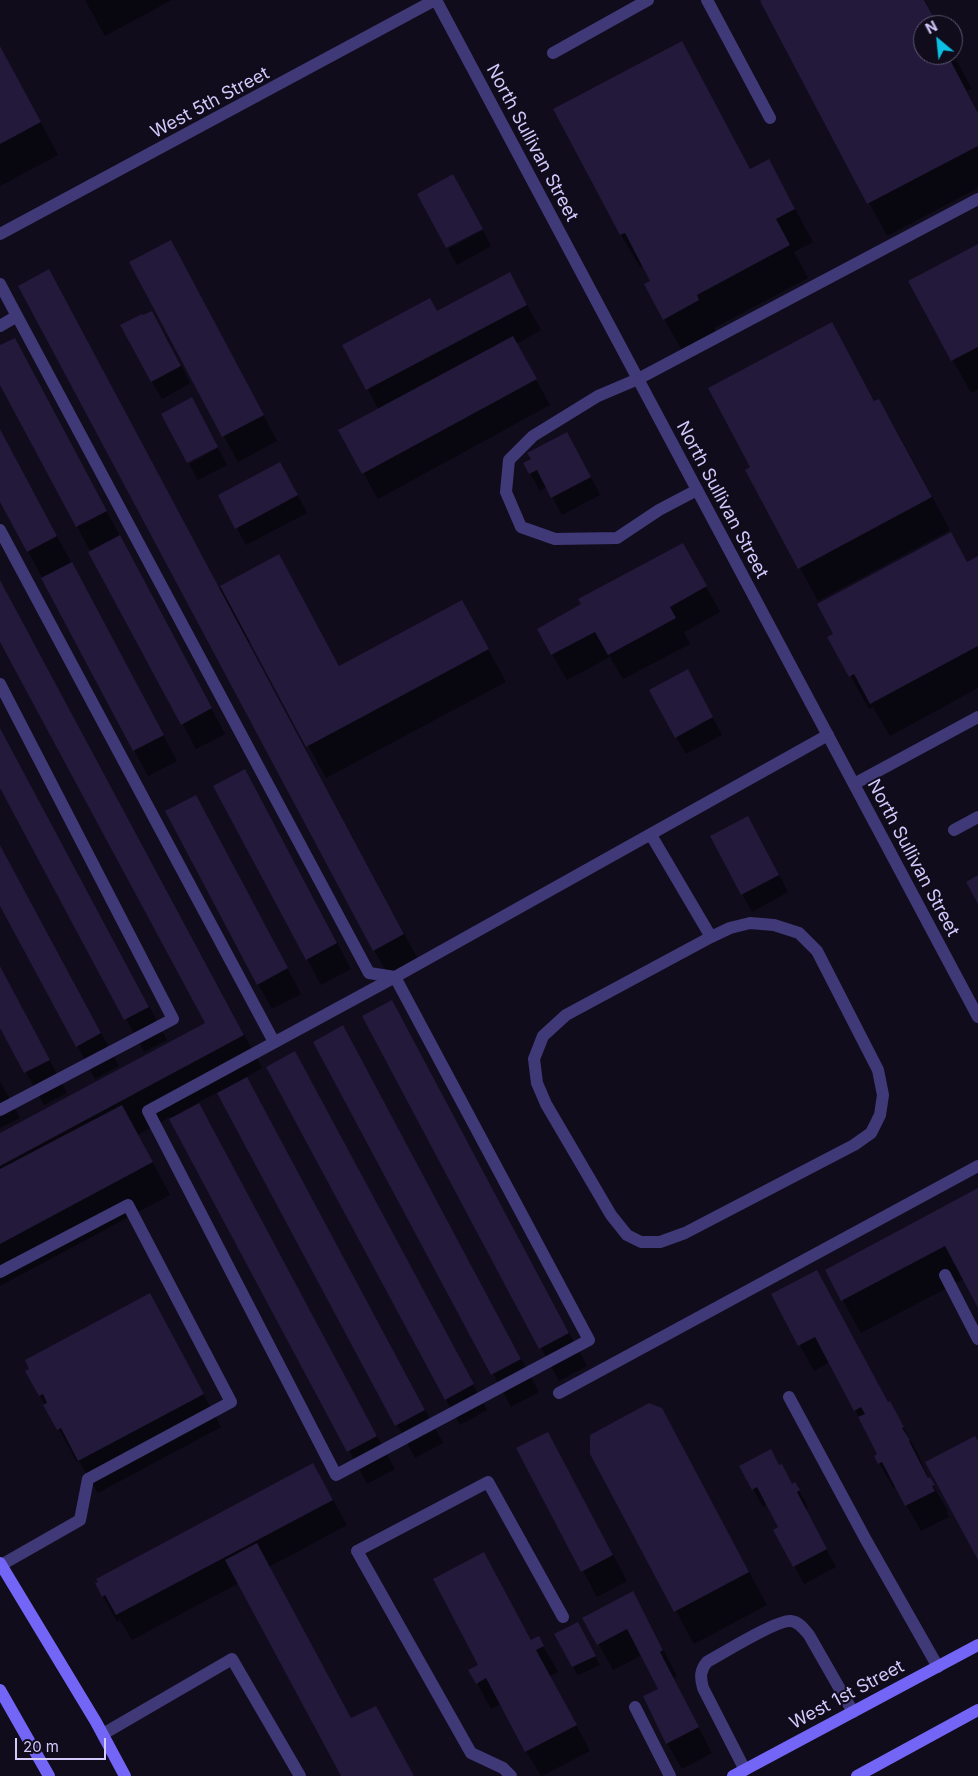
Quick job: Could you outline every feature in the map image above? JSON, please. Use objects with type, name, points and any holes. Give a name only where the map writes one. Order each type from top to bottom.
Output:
[{"type":"main road","points":[[0,1564],[103,1734],[125,1776]]},
{"type":"main road","name":"West 1st Street","points":[[739,1773],[978,1645]]},
{"type":"main road","points":[[0,1690],[49,1776]]},
{"type":"main road","points":[[858,1776],[978,1710]]},
{"type":"street","name":"West 5th Street","points":[[0,234],[436,0]]},
{"type":"street","name":"North Sullivan Street","points":[[436,0],[978,1017]]},
{"type":"street","points":[[553,53],[648,0]]},
{"type":"street","points":[[707,0],[770,118]]},
{"type":"street","points":[[697,490],[659,510],[617,538],[555,539],[521,527],[506,492],[509,460],[532,436],[598,396],[638,379],[978,199]]},
{"type":"street","points":[[0,284],[369,973],[395,977]]},
{"type":"street","points":[[0,326],[17,316]]},
{"type":"street","points":[[0,530],[274,1042]]},
{"type":"street","points":[[0,684],[173,1019],[0,1110]]},
{"type":"street","points":[[854,784],[978,717]]},
{"type":"street","points":[[395,977],[589,1340],[336,1475],[148,1111],[395,977],[828,735]]},
{"type":"street","points":[[954,830],[978,817]]},
{"type":"street","points":[[651,835],[711,937]]},
{"type":"street","points":[[750,923],[774,925],[799,933],[817,951],[878,1070],[883,1095],[880,1115],[871,1133],[854,1145],[685,1233],[660,1242],[641,1242],[627,1235],[611,1215],[546,1104],[537,1082],[534,1059],[543,1036],[566,1015],[711,937],[730,928],[750,923]]},
{"type":"street","points":[[559,1393],[978,1166]]},
{"type":"street","points":[[0,1272],[128,1204],[231,1402],[88,1479],[80,1520],[0,1564]]},
{"type":"street","points":[[944,1275],[978,1340]]},
{"type":"street","points":[[789,1397],[866,1540],[938,1667]]},
{"type":"street","points":[[511,1776],[503,1768],[471,1753],[357,1551],[488,1482],[563,1617]]},
{"type":"street","points":[[739,1773],[703,1688],[700,1677],[702,1668],[707,1662],[776,1624],[791,1620],[800,1624],[809,1635],[853,1712]]},
{"type":"street","points":[[103,1734],[232,1659],[300,1776]]},
{"type":"street","points":[[635,1707],[670,1776]]},
{"type":"building","points":[[924,0],[932,15],[913,15],[913,65],[953,65],[978,113],[978,146],[867,204],[760,1]]},
{"type":"building","points":[[682,41],[750,169],[769,159],[795,209],[776,219],[790,245],[697,295],[699,300],[663,320],[644,284],[650,281],[625,233],[620,235],[553,109]]},
{"type":"building","points":[[0,46],[41,122],[0,144]]},
{"type":"building","points":[[453,174],[483,229],[446,248],[417,194]]},
{"type":"building","points":[[171,240],[264,415],[222,437],[129,262]]},
{"type":"building","points":[[978,244],[978,347],[951,361],[908,281]]},
{"type":"building","points":[[49,269],[404,934],[373,951],[18,286]]},
{"type":"building","points":[[510,272],[527,305],[366,390],[342,345],[430,298],[437,311]]},
{"type":"building","points":[[152,311],[181,366],[151,382],[120,325]]},
{"type":"building","points":[[832,322],[874,401],[879,399],[932,497],[798,569],[745,470],[750,467],[708,388]]},
{"type":"building","points":[[513,336],[537,379],[362,474],[338,430]]},
{"type":"building","points":[[15,338],[107,511],[76,527],[0,385],[0,345]]},
{"type":"building","points":[[192,397],[218,447],[187,463],[161,414]]},
{"type":"building","points":[[0,429],[57,536],[27,552],[0,502]]},
{"type":"building","points":[[567,432],[591,477],[551,498],[537,470],[529,474],[523,463],[531,459],[527,453]]},
{"type":"building","points":[[280,462],[298,495],[235,529],[218,495]]},
{"type":"building","points":[[951,532],[967,562],[978,556],[978,646],[870,704],[854,674],[849,677],[827,637],[833,634],[817,604]]},
{"type":"building","points":[[120,535],[212,708],[181,725],[88,552]]},
{"type":"building","points":[[683,543],[707,586],[670,607],[676,618],[608,655],[595,632],[551,655],[537,629],[581,604],[578,599]]},
{"type":"building","points":[[279,554],[339,666],[462,600],[489,649],[306,747],[220,586]]},
{"type":"building","points":[[72,562],[164,735],[133,751],[41,578]]},
{"type":"building","points":[[0,580],[244,1035],[0,1166],[0,1133],[205,1023],[0,642]]},
{"type":"building","points":[[688,669],[713,717],[675,738],[649,690]]},
{"type":"building","points":[[0,728],[149,1007],[124,1020],[0,788]]},
{"type":"building","points":[[245,769],[337,943],[306,960],[213,786]]},
{"type":"building","points":[[196,795],[288,968],[257,985],[165,811]]},
{"type":"building","points":[[748,816],[779,875],[741,895],[710,836]]},
{"type":"building","points":[[0,845],[101,1033],[76,1047],[0,906]]},
{"type":"building","points":[[978,875],[978,904],[966,882]]},
{"type":"building","points":[[0,966],[50,1060],[24,1073],[0,1028]]},
{"type":"building","points":[[392,1000],[569,1333],[539,1349],[362,1016]]},
{"type":"building","points":[[343,1025],[521,1359],[491,1375],[313,1042]]},
{"type":"building","points":[[295,1051],[474,1384],[445,1400],[266,1067]]},
{"type":"building","points":[[247,1077],[425,1410],[395,1426],[217,1093]]},
{"type":"building","points":[[199,1103],[377,1436],[347,1452],[169,1119]]},
{"type":"building","points":[[122,1105],[153,1162],[0,1244],[0,1169]]},
{"type":"building","points":[[978,1188],[978,1308],[945,1246],[841,1301],[825,1270]]},
{"type":"building","points":[[817,1270],[888,1402],[890,1401],[904,1427],[902,1428],[910,1440],[928,1478],[930,1477],[935,1485],[932,1486],[935,1491],[905,1506],[882,1462],[878,1464],[874,1456],[877,1454],[858,1417],[865,1414],[861,1407],[854,1411],[815,1337],[798,1346],[771,1294]]},
{"type":"building","points":[[150,1293],[204,1394],[78,1461],[61,1428],[57,1430],[43,1405],[47,1403],[43,1394],[39,1396],[25,1371],[29,1369],[25,1360]]},
{"type":"building","points":[[649,1403],[662,1408],[749,1572],[674,1612],[590,1454],[590,1435]]},
{"type":"building","points":[[548,1432],[613,1555],[581,1572],[516,1448]]},
{"type":"building","points":[[975,1436],[978,1441],[978,1560],[925,1462]]},
{"type":"building","points":[[771,1449],[779,1465],[782,1464],[792,1484],[795,1482],[800,1490],[797,1492],[827,1549],[793,1567],[773,1530],[778,1527],[757,1487],[752,1490],[739,1466]]},
{"type":"building","points":[[313,1463],[333,1500],[116,1615],[105,1595],[102,1597],[95,1583],[98,1582],[96,1579]]},
{"type":"building","points":[[257,1543],[351,1718],[376,1706],[414,1776],[341,1776],[225,1560]]},
{"type":"building","points":[[484,1552],[531,1640],[539,1636],[544,1646],[536,1650],[577,1725],[525,1752],[486,1678],[476,1684],[468,1670],[478,1665],[433,1579]]},
{"type":"building","points":[[633,1591],[663,1650],[660,1652],[699,1727],[666,1744],[643,1696],[658,1689],[627,1629],[597,1645],[582,1618]]},
{"type":"building","points":[[578,1622],[596,1656],[572,1667],[554,1634]]}]
